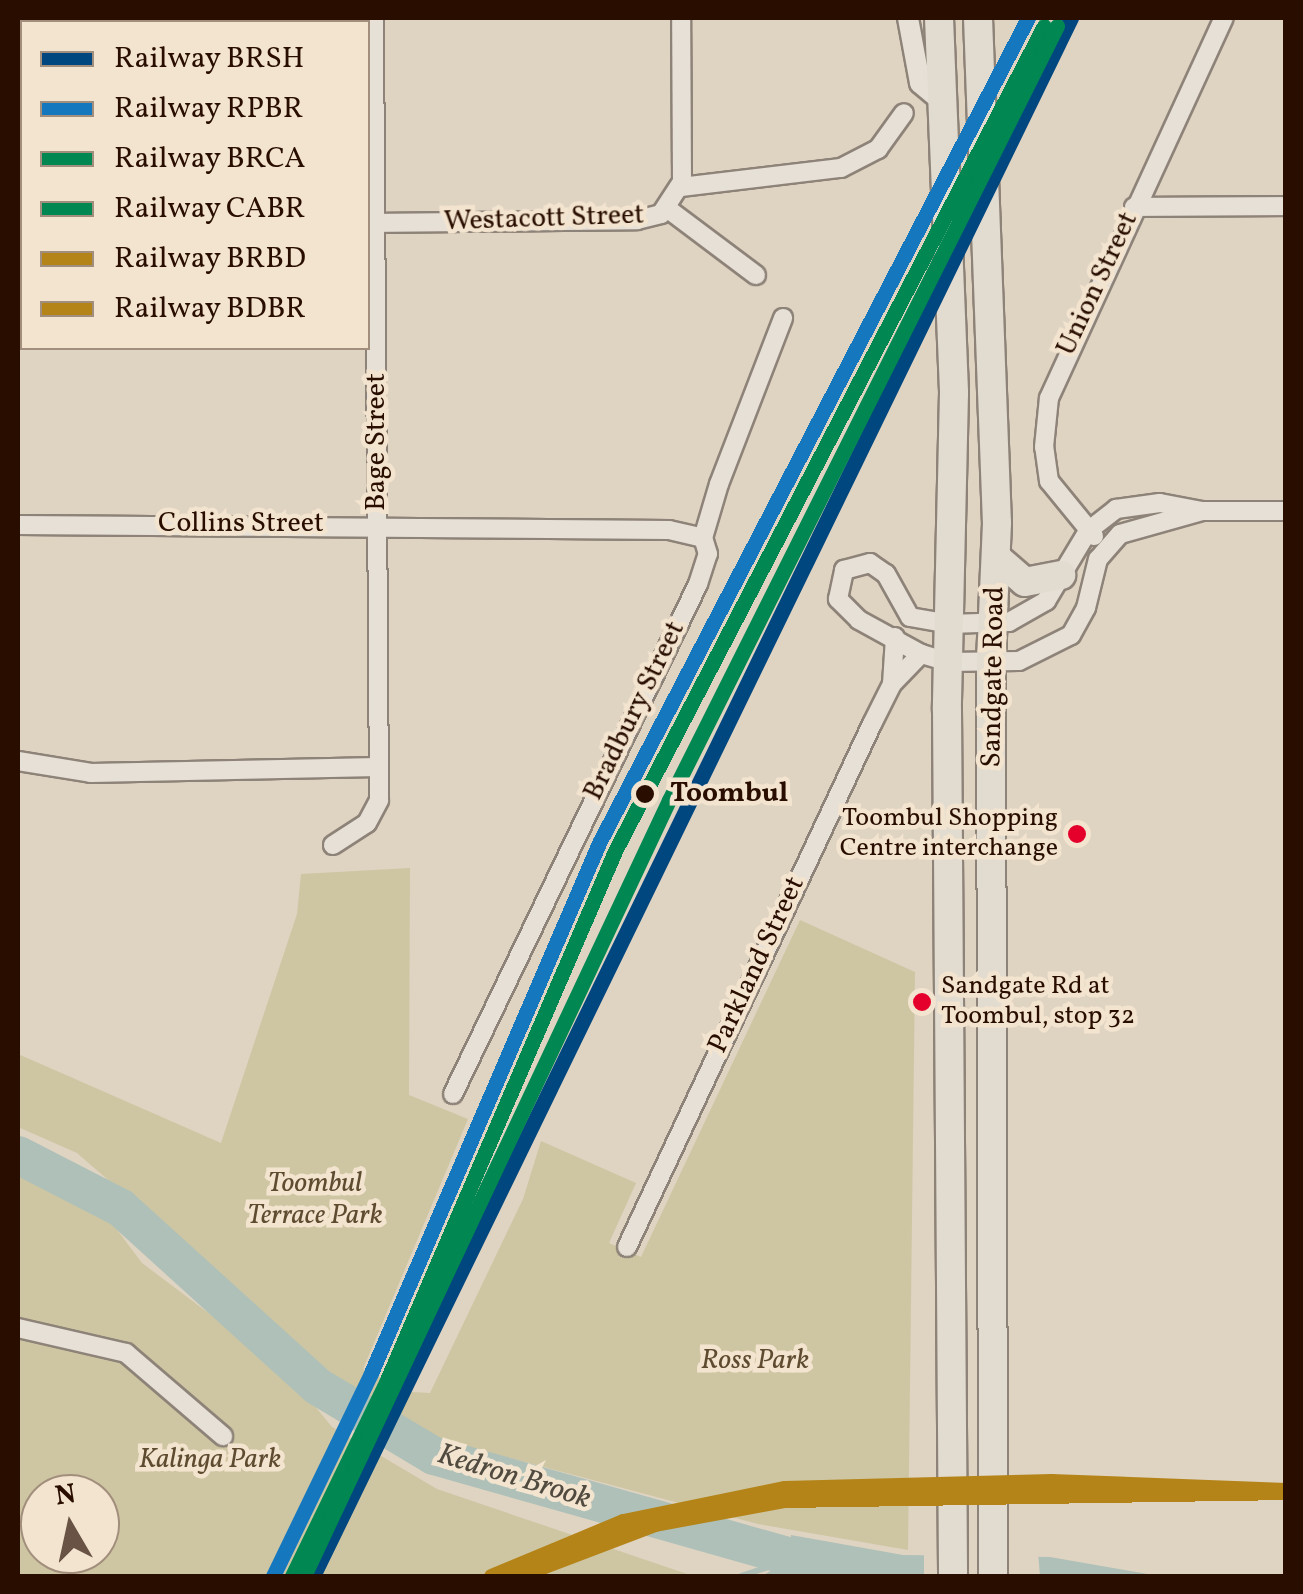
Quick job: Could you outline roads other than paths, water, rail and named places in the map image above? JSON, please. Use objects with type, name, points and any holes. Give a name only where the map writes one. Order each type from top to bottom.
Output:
[{"type":"highway","name":"Sandgate Road","points":[[939,18],[951,286],[949,624],[934,658],[953,1576]]},
{"type":"highway","name":"Sandgate Road","points":[[978,18],[996,557],[991,663],[993,1576]]},
{"type":"highway","points":[[996,557],[1025,582],[1060,575]]},
{"type":"street","name":"Bage Street","points":[[333,845],[374,813],[378,766],[372,223],[374,18]]},
{"type":"street","points":[[668,209],[681,187],[681,18]]},
{"type":"street","points":[[908,18],[920,83],[944,103]]},
{"type":"street","name":"Union Street","points":[[1105,547],[1049,481],[1044,424],[1060,368],[1224,18]]},
{"type":"street","points":[[681,187],[841,168],[878,149],[904,113]]},
{"type":"street","points":[[1134,208],[1286,206]]},
{"type":"street","name":"Westacott Street","points":[[372,223],[637,220],[668,209],[756,275]]},
{"type":"street","name":"Bradbury Street","points":[[452,1094],[698,584],[708,554],[703,538],[783,318]]},
{"type":"street","points":[[1202,512],[1140,525],[1105,547],[1071,635],[1036,657],[991,663],[934,658],[842,606],[837,590],[844,570],[861,562],[879,568],[910,617],[949,624],[992,624],[1036,610],[1088,530],[1116,509],[1139,504],[1202,512],[1286,511]]},
{"type":"street","name":"Collins Street","points":[[18,524],[669,530],[703,538]]},
{"type":"street","name":"Parkland Street","points":[[626,1247],[892,684],[895,637]]},
{"type":"street","name":"Parkland Street","points":[[892,684],[934,658]]},
{"type":"street","points":[[18,761],[90,773],[378,766]]},
{"type":"street","points":[[18,1328],[126,1353],[224,1436]]},
{"type":"waterway","name":"Kedron Brook","points":[[18,1155],[121,1208],[317,1386],[434,1456],[859,1576]]},
{"type":"waterway","points":[[741,1576],[789,1560]]},
{"type":"rail line","name":"RPBR","points":[[273,1576],[371,1373],[599,843],[1028,18]]},
{"type":"rail line","name":"BRSH","points":[[313,1576],[1071,18]]},
{"type":"rail line","name":"BRCA","points":[[292,1576],[387,1380],[615,851],[1044,26]]},
{"type":"rail line","name":"CABR","points":[[304,1576],[669,800],[1057,26]]},
{"type":"rail line","name":"BRBD","points":[[491,1576],[623,1521],[784,1488],[1051,1481],[1286,1490]]},
{"type":"rail line","name":"BDBR","points":[[518,1576],[655,1524],[785,1500],[1286,1492]]},
{"type":"place","name":"Toombul","points":[[645,794]]},
{"type":"place","name":"Toombul Shopping Centre interchange","points":[[1077,834]]},
{"type":"place","name":"Sandgate Rd at Toombul, stop 32","points":[[922,1002]]},
{"type":"park label","name":"Toombul Terrace Park","points":[[315,1200]]},
{"type":"park label","name":"Ross Park","points":[[755,1361]]},
{"type":"park label","name":"Kalinga Park","points":[[210,1460]]}]
